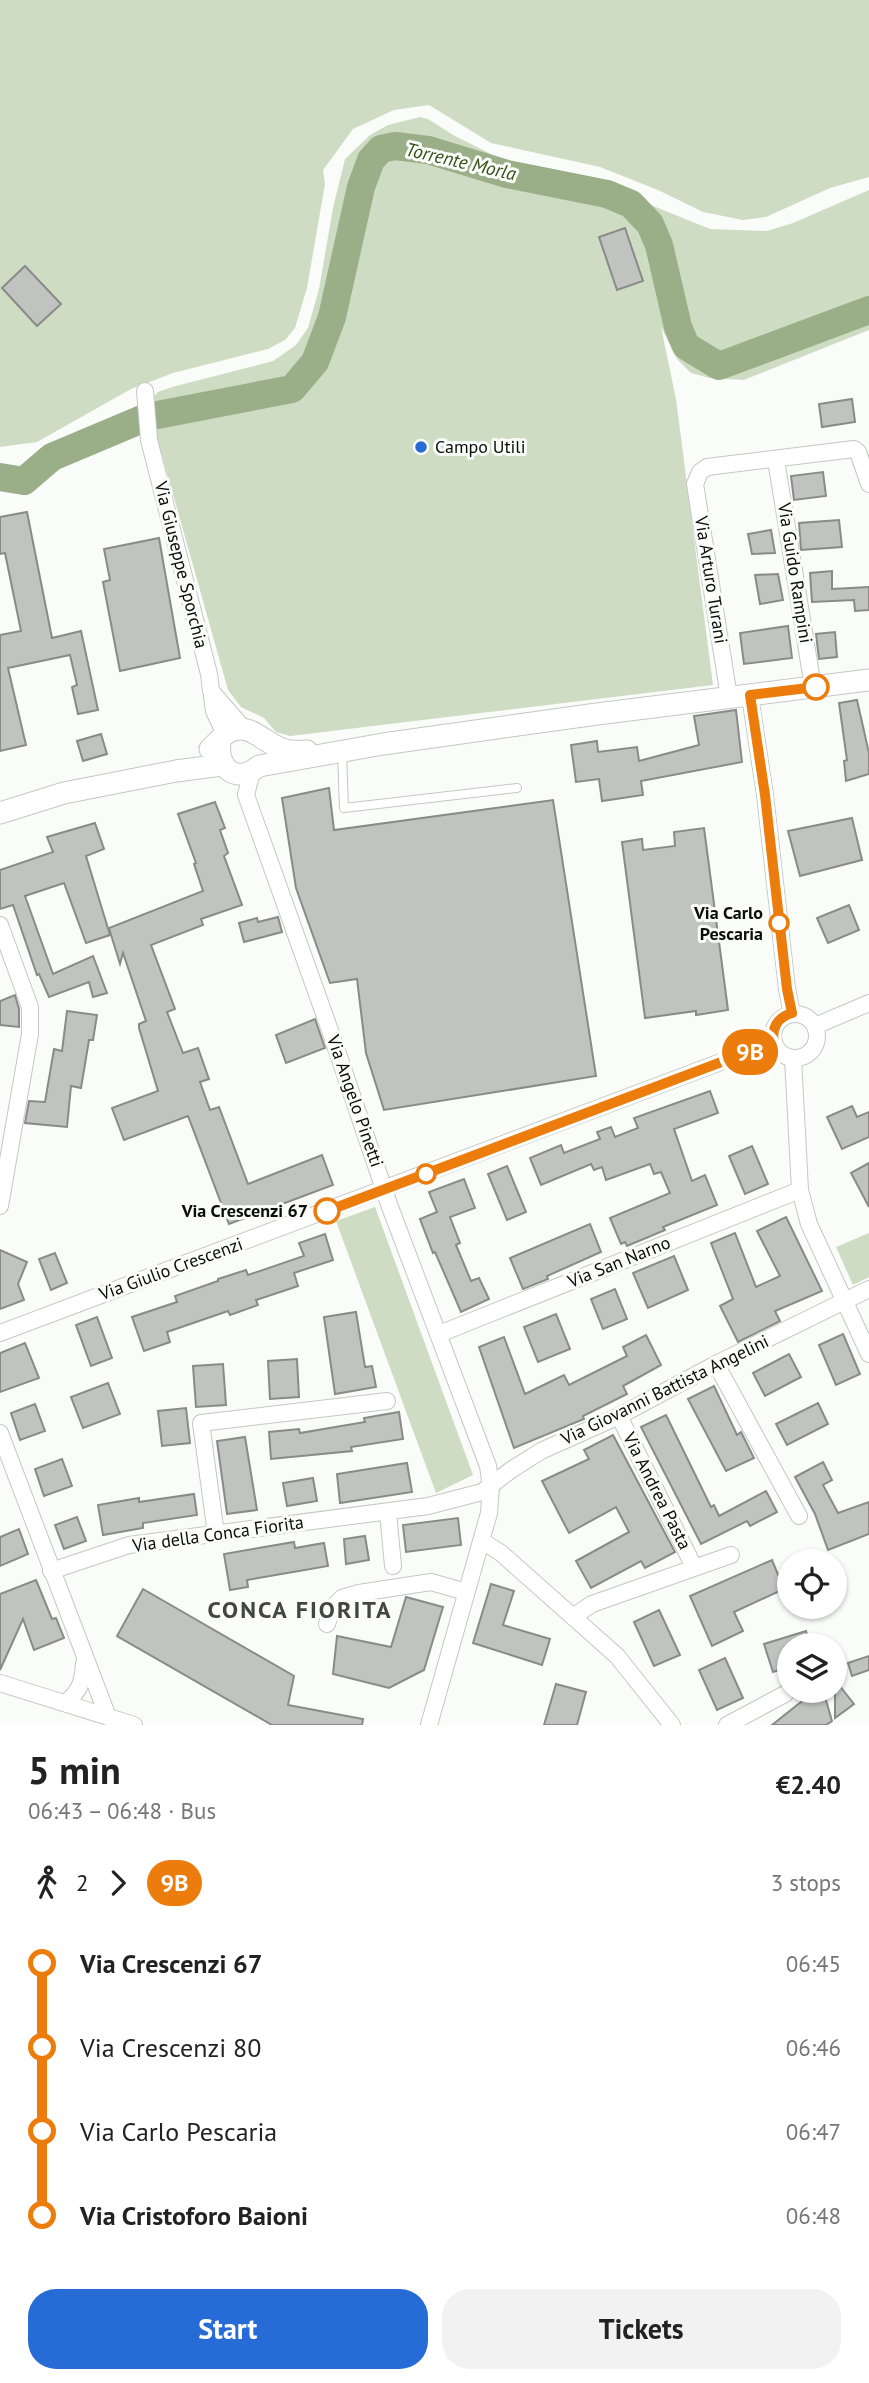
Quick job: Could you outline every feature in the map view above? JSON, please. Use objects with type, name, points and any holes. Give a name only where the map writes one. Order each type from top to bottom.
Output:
[{"type":"street","name":"Via Giuseppe Sporchia","points":[[145,396],[149,440],[209,674],[211,691],[230,734]]},
{"type":"street","points":[[776,460],[853,449],[858,452],[869,484]]},
{"type":"street","name":"Via Arturo Turani","points":[[740,696],[695,484],[700,472],[706,467],[776,460]]},
{"type":"street","name":"Via Guido Rampini","points":[[776,460],[813,687]]},
{"type":"street","points":[[230,734],[218,754],[222,765],[231,772],[242,774],[255,769],[348,751],[869,680]]},
{"type":"street","points":[[740,696],[765,795],[792,1013]]},
{"type":"street","points":[[176,771],[230,734],[254,732],[264,749],[263,758],[255,769]]},
{"type":"street","points":[[261,740],[286,751],[348,751]]},
{"type":"street","points":[[0,813],[64,793],[176,771],[222,765]]},
{"type":"street","name":"Via Angelo Pinetti","points":[[255,769],[246,795],[384,1190],[488,1466],[491,1487],[489,1513],[429,1725]]},
{"type":"street","points":[[0,925],[30,1007],[30,1034],[0,1206]]},
{"type":"street","points":[[815,1026],[869,1003]]},
{"type":"street","points":[[792,1013],[802,1015],[815,1026],[817,1035],[814,1047],[806,1055],[793,1058],[780,1052],[774,1042],[773,1031],[778,1021],[792,1013]]},
{"type":"street","name":"Via Giulio Crescenzi","points":[[0,1333],[774,1042]]},
{"type":"street","points":[[793,1058],[800,1190],[809,1224],[869,1354]]},
{"type":"street","name":"Via San Narno","points":[[439,1334],[800,1190]]},
{"type":"street","name":"Via Giovanni Battista Angelini","points":[[491,1487],[511,1470],[541,1451],[619,1416],[716,1364],[869,1289]]},
{"type":"street","points":[[716,1364],[799,1516]]},
{"type":"street","points":[[216,1534],[201,1423],[387,1401]]},
{"type":"street","name":"Via Andrea Pasta","points":[[619,1416],[694,1567]]},
{"type":"street","points":[[0,1433],[108,1717]]},
{"type":"street","name":"Via della Conca Fiorita","points":[[51,1571],[129,1545],[428,1506],[482,1492],[491,1487]]},
{"type":"street","points":[[388,1512],[393,1566]]},
{"type":"street","points":[[482,1541],[501,1553],[617,1656],[672,1725]]},
{"type":"street","name":"Via Andrea Pasta","points":[[574,1616],[592,1604],[731,1555]]},
{"type":"street","points":[[327,1624],[332,1608],[342,1598],[359,1593],[431,1582],[466,1592]]},
{"type":"street","points":[[65,1703],[80,1688],[84,1657]]},
{"type":"street","points":[[0,1683],[134,1725]]},
{"type":"street","points":[[727,1725],[777,1699]]},
{"type":"lane","points":[[348,751],[344,808],[516,788]]},
{"type":"green space","points":[[0,0],[869,0],[869,177],[830,188],[766,217],[743,220],[703,212],[658,190],[600,167],[491,143],[429,105],[394,110],[353,129],[323,170],[325,184],[307,288],[295,328],[285,340],[268,349],[173,373],[131,389],[37,442],[0,447]]},
{"type":"green space","name":"Campo Utili","points":[[420,117],[507,162],[594,182],[710,229],[767,231],[793,223],[869,190],[869,330],[744,380],[709,378],[691,373],[677,359],[661,327],[676,399],[713,685],[290,736],[276,732],[264,718],[241,707],[228,690],[155,430],[150,401],[158,392],[172,387],[273,361],[296,345],[308,328],[319,289],[333,208],[345,159],[370,135],[388,125]]},
{"type":"green space","points":[[375,1207],[473,1475],[436,1493],[336,1221]]},
{"type":"green space","points":[[869,1233],[869,1277],[853,1285],[836,1247]]},
{"type":"building","points":[[625,228],[643,281],[617,290],[599,237]]},
{"type":"building","points":[[25,266],[61,304],[37,326],[2,288]]},
{"type":"building","points":[[852,399],[855,422],[822,427],[819,404]]},
{"type":"building","points":[[823,472],[826,496],[794,500],[791,476]]},
{"type":"building","points":[[27,512],[52,638],[81,631],[98,710],[78,714],[72,687],[77,685],[70,655],[8,668],[26,745],[0,751],[0,635],[21,631],[5,553],[0,554],[0,517]]},
{"type":"building","points":[[839,520],[842,547],[801,550],[799,523]]},
{"type":"building","points":[[771,530],[775,553],[752,554],[748,534]]},
{"type":"building","points":[[159,538],[180,658],[120,671],[103,582],[110,580],[104,549]]},
{"type":"building","points":[[832,571],[832,589],[869,587],[869,610],[855,611],[854,600],[812,602],[810,573]]},
{"type":"building","points":[[778,574],[783,600],[760,604],[755,575]]},
{"type":"building","points":[[788,626],[792,658],[744,664],[740,633]]},
{"type":"building","points":[[835,632],[837,657],[819,659],[816,634]]},
{"type":"building","points":[[857,700],[869,753],[869,774],[846,781],[844,761],[847,760],[839,703]]},
{"type":"building","points":[[736,710],[742,762],[641,781],[643,795],[602,801],[599,779],[576,782],[571,745],[597,741],[598,752],[637,747],[639,761],[699,745],[694,716]]},
{"type":"building","points":[[101,734],[107,754],[83,761],[77,741]]},
{"type":"building","points":[[329,788],[334,830],[553,800],[596,1076],[384,1110],[366,1053],[357,979],[330,983],[296,888],[282,798]]},
{"type":"building","points":[[215,802],[225,828],[220,830],[228,853],[224,856],[242,905],[201,919],[203,925],[151,945],[175,1009],[167,1012],[183,1053],[198,1048],[209,1079],[200,1082],[210,1110],[219,1107],[248,1184],[322,1155],[333,1185],[229,1224],[188,1116],[124,1140],[112,1108],[158,1091],[139,1028],[139,1024],[146,1021],[123,953],[120,964],[109,928],[203,891],[178,814]]},
{"type":"building","points":[[852,818],[862,860],[800,876],[788,831]]},
{"type":"building","points":[[95,823],[104,849],[86,856],[110,935],[86,943],[64,883],[25,896],[53,974],[93,956],[107,993],[93,997],[89,982],[49,997],[39,974],[37,975],[13,905],[0,909],[0,870],[53,852],[47,837]]},
{"type":"building","points":[[704,828],[728,1010],[645,1018],[622,842],[642,839],[643,850],[675,846],[674,832]]},
{"type":"building","points":[[849,905],[859,930],[828,943],[817,918]]},
{"type":"building","points":[[278,917],[282,932],[244,942],[239,923],[257,918],[258,922]]},
{"type":"building","points":[[15,995],[19,1009],[19,1027],[0,1025],[0,1001]]},
{"type":"building","points":[[67,1011],[97,1015],[93,1040],[89,1040],[81,1088],[71,1086],[67,1127],[25,1123],[29,1101],[45,1102],[54,1049],[62,1051]]},
{"type":"building","points":[[315,1019],[325,1048],[286,1063],[276,1035]]},
{"type":"building","points":[[710,1091],[718,1113],[674,1129],[692,1181],[705,1175],[717,1205],[663,1227],[665,1230],[627,1246],[625,1242],[621,1244],[610,1218],[670,1193],[661,1172],[654,1174],[650,1164],[606,1180],[602,1167],[594,1170],[591,1164],[541,1185],[530,1158],[561,1145],[564,1153],[600,1139],[597,1132],[611,1127],[615,1137],[638,1128],[634,1118]]},
{"type":"building","points":[[852,1106],[857,1117],[869,1112],[869,1137],[842,1149],[827,1117]]},
{"type":"building","points":[[752,1146],[768,1184],[745,1194],[729,1156]]},
{"type":"building","points":[[869,1163],[869,1207],[851,1173]]},
{"type":"building","points":[[507,1166],[526,1212],[507,1220],[488,1174]]},
{"type":"building","points":[[464,1179],[475,1208],[450,1217],[460,1243],[456,1245],[471,1281],[479,1278],[489,1299],[461,1312],[420,1219],[437,1212],[429,1192]]},
{"type":"building","points":[[786,1217],[822,1291],[775,1311],[780,1321],[738,1342],[720,1306],[733,1299],[711,1243],[735,1233],[756,1287],[780,1276],[757,1231]]},
{"type":"building","points":[[590,1224],[601,1252],[523,1289],[510,1258]]},
{"type":"building","points":[[325,1234],[333,1260],[294,1273],[298,1286],[256,1300],[258,1305],[230,1315],[228,1311],[167,1332],[170,1342],[144,1351],[132,1317],[177,1302],[175,1296],[218,1279],[246,1270],[248,1275],[304,1256],[299,1243]]},
{"type":"building","points":[[0,1250],[27,1262],[18,1284],[24,1300],[0,1309]]},
{"type":"building","points":[[55,1253],[67,1283],[51,1290],[39,1259]]},
{"type":"building","points":[[674,1256],[688,1290],[648,1308],[633,1273]]},
{"type":"building","points":[[615,1289],[627,1319],[603,1329],[591,1299]]},
{"type":"building","points":[[356,1312],[365,1367],[372,1366],[376,1387],[335,1394],[324,1317]]},
{"type":"building","points":[[556,1314],[570,1349],[538,1362],[524,1327]]},
{"type":"building","points":[[97,1317],[112,1358],[91,1366],[76,1325]]},
{"type":"building","points":[[843,1334],[860,1374],[836,1385],[819,1345]]},
{"type":"building","points":[[646,1335],[661,1365],[623,1386],[627,1394],[583,1416],[584,1419],[514,1448],[479,1347],[504,1337],[525,1394],[564,1375],[569,1385],[627,1356],[623,1347]]},
{"type":"building","points":[[25,1343],[39,1378],[0,1392],[0,1353]]},
{"type":"building","points":[[789,1354],[801,1377],[765,1396],[753,1373]]},
{"type":"building","points":[[297,1359],[299,1397],[270,1399],[268,1361]]},
{"type":"building","points":[[223,1364],[226,1405],[196,1407],[193,1366]]},
{"type":"building","points":[[108,1383],[120,1414],[83,1428],[71,1397]]},
{"type":"building","points":[[714,1386],[737,1435],[741,1432],[754,1458],[726,1471],[688,1399]]},
{"type":"building","points":[[818,1403],[828,1424],[787,1445],[776,1424]]},
{"type":"building","points":[[35,1404],[45,1431],[20,1440],[11,1413]]},
{"type":"building","points":[[186,1408],[190,1443],[162,1446],[158,1411]]},
{"type":"building","points":[[399,1412],[403,1439],[351,1447],[352,1451],[271,1459],[269,1432],[299,1429],[300,1433],[365,1422],[364,1418]]},
{"type":"building","points":[[666,1415],[711,1507],[714,1505],[719,1516],[766,1491],[777,1512],[750,1526],[747,1521],[701,1544],[641,1427]]},
{"type":"building","points":[[613,1435],[675,1552],[645,1568],[641,1561],[591,1588],[576,1561],[629,1532],[616,1507],[569,1533],[542,1481],[589,1459],[584,1450]]},
{"type":"building","points":[[245,1437],[257,1510],[227,1514],[217,1441]]},
{"type":"building","points":[[62,1459],[72,1486],[44,1496],[35,1469]]},
{"type":"building","points":[[823,1462],[832,1480],[823,1485],[838,1513],[869,1502],[869,1534],[828,1549],[815,1514],[795,1477]]},
{"type":"building","points":[[407,1463],[412,1492],[340,1503],[337,1474]]},
{"type":"building","points":[[313,1478],[317,1501],[287,1506],[283,1483]]},
{"type":"building","points":[[194,1494],[197,1515],[143,1523],[143,1528],[103,1535],[98,1505],[139,1498],[139,1502]]},
{"type":"building","points":[[77,1517],[86,1541],[64,1549],[55,1525]]},
{"type":"building","points":[[458,1518],[461,1545],[406,1552],[403,1525]]},
{"type":"building","points":[[19,1529],[28,1554],[0,1566],[0,1537]]},
{"type":"building","points":[[365,1536],[369,1560],[346,1564],[344,1539]]},
{"type":"building","points":[[294,1542],[295,1548],[324,1543],[328,1566],[247,1580],[248,1587],[230,1590],[224,1554]]},
{"type":"building","points":[[772,1560],[777,1572],[777,1592],[734,1612],[743,1631],[712,1646],[690,1596]]},
{"type":"building","points":[[36,1580],[52,1619],[56,1618],[64,1638],[34,1650],[23,1619],[0,1670],[0,1594]]},
{"type":"building","points":[[491,1584],[514,1591],[503,1625],[550,1639],[542,1665],[473,1643]]},
{"type":"building","points":[[143,1589],[294,1676],[288,1705],[363,1719],[362,1725],[272,1725],[117,1636]]},
{"type":"building","points":[[406,1597],[443,1607],[424,1670],[389,1688],[333,1674],[337,1636],[391,1647]]},
{"type":"building","points":[[659,1610],[680,1655],[654,1666],[634,1622]]},
{"type":"building","points":[[777,1640],[777,1671],[773,1672],[764,1644]]},
{"type":"building","points":[[869,1656],[869,1670],[852,1676],[848,1663]]},
{"type":"building","points":[[725,1658],[743,1698],[717,1710],[699,1670]]},
{"type":"building","points":[[556,1684],[586,1692],[577,1725],[544,1725]]},
{"type":"building","points":[[847,1695],[854,1704],[835,1718],[835,1703],[847,1703]]},
{"type":"building","points":[[800,1703],[827,1703],[832,1721],[826,1725],[772,1725]]},
{"type":"waterway","name":"Torrente Morla","points":[[0,477],[24,481],[52,457],[147,417],[292,389],[315,362],[332,317],[361,187],[371,160],[381,149],[395,146],[428,150],[507,174],[607,194],[631,204],[650,224],[659,245],[678,327],[686,346],[719,366],[869,310]]},
{"type":"bus line","name":"9B","points":[[327,1211],[774,1042],[773,1031],[778,1021],[792,1013],[750,695],[816,687]]},
{"type":"place","name":"Campo Utili","points":[[421,447]]},
{"type":"place","name":"Via Carlo Pescaria","points":[[779,923]]},
{"type":"place","name":"Via Crescenzi 67","points":[[327,1211]]},
{"type":"district","name":"CONCA FIORITA","points":[[300,1610]]}]
